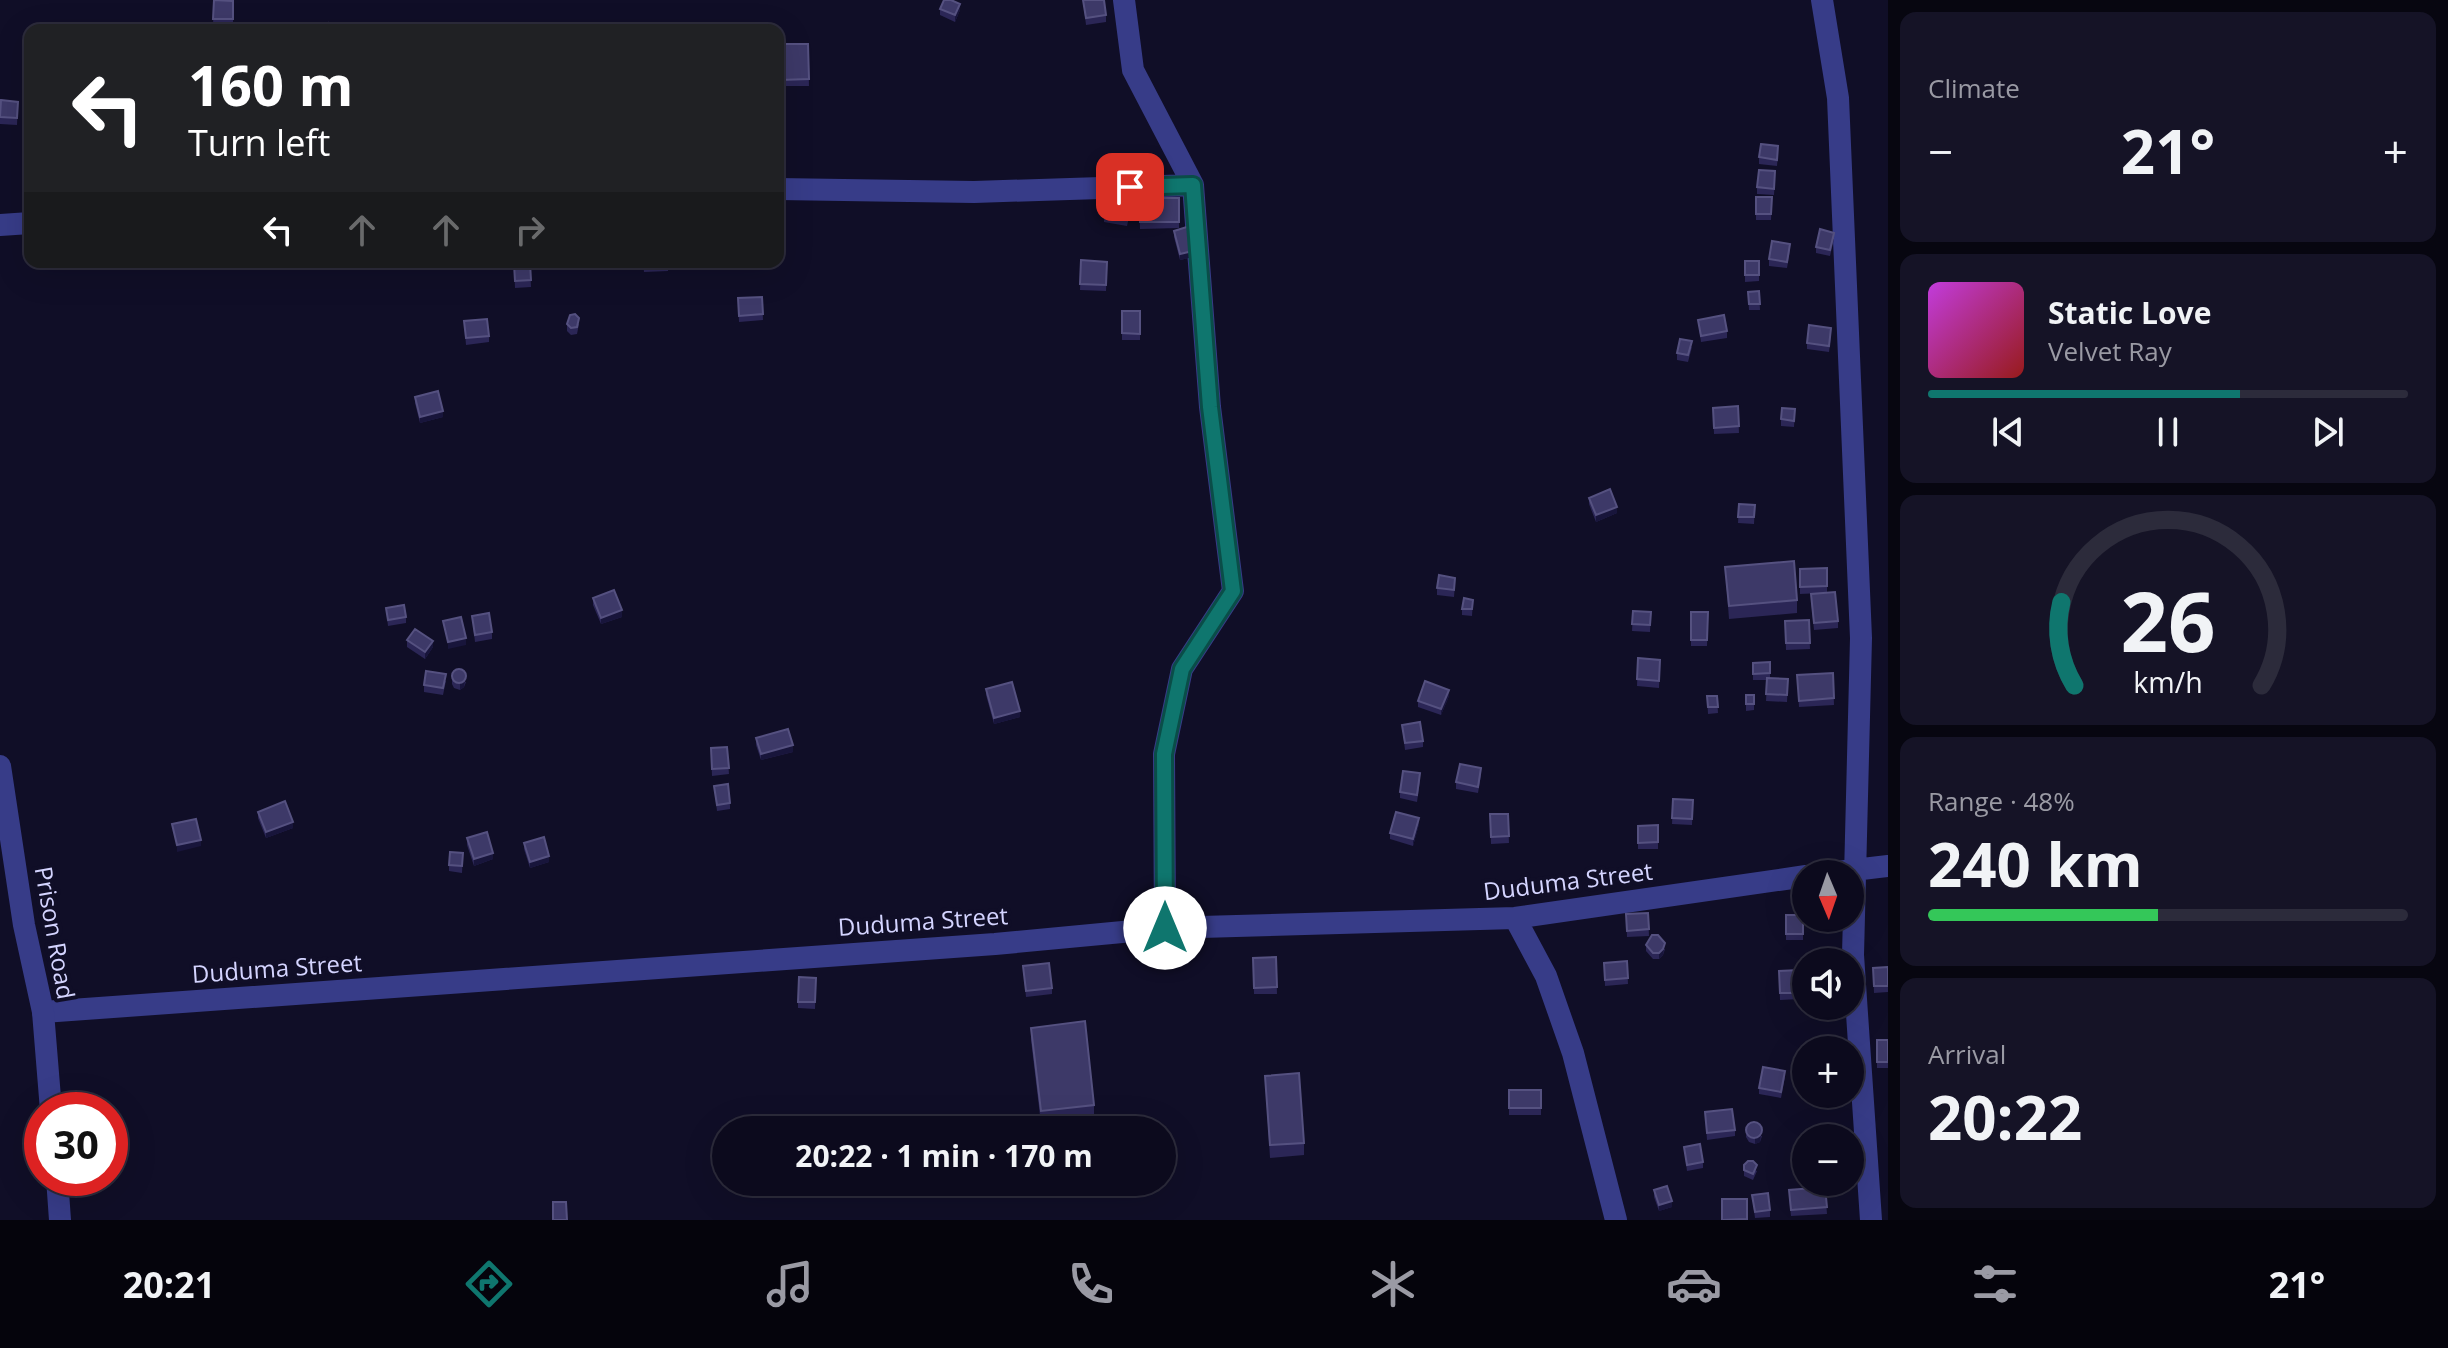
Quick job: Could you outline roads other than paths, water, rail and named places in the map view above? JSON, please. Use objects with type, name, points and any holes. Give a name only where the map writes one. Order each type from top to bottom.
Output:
[{"type":"street","points":[[1124,0],[1133,70],[1193,185],[1210,407],[1233,591],[1182,669],[1164,754],[1165,928]]},
{"type":"street","points":[[1822,0],[1838,98],[1861,622],[1855,860]]},
{"type":"street","points":[[784,189],[974,192],[1193,185]]},
{"type":"street","points":[[0,225],[24,223]]},
{"type":"street","name":"Prison Road","points":[[0,766],[24,925],[43,1012],[50,1092]]},
{"type":"street","points":[[1864,868],[1888,866]]},
{"type":"street","name":"Duduma Street","points":[[43,1012],[995,944],[1165,928],[1515,918],[1792,878]]},
{"type":"street","points":[[1515,918],[1546,976],[1573,1053],[1616,1220]]},
{"type":"street","points":[[1854,932],[1871,1220]]},
{"type":"street","points":[[58,1196],[60,1220]]}]
